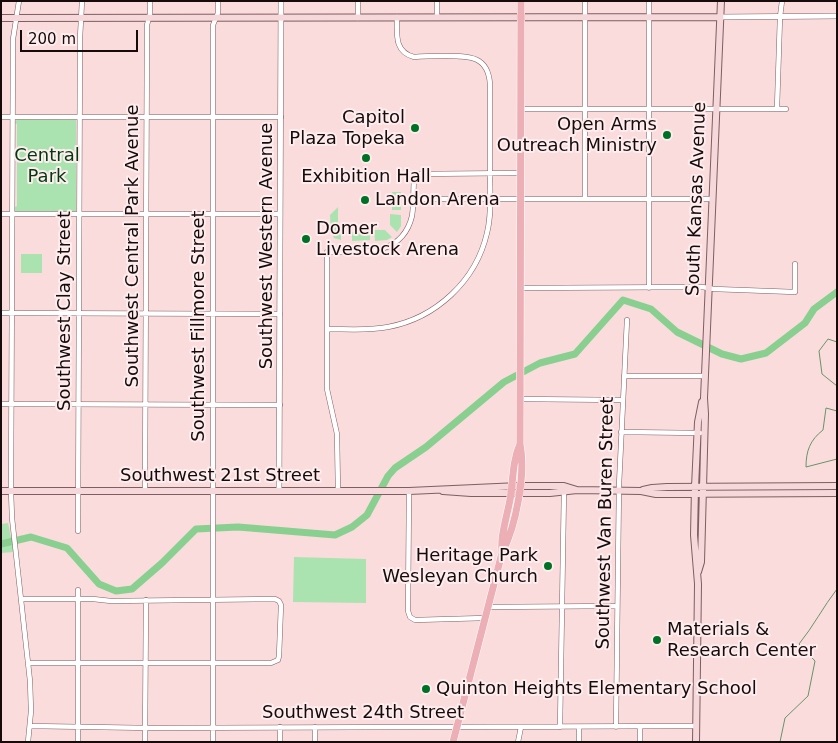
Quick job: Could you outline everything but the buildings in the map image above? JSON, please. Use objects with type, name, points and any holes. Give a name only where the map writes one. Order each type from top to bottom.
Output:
[{"type":"main road","points":[[453,742],[502,553],[508,541],[522,456],[520,444],[520,1]]},
{"type":"main road","name":"South Kansas Avenue","points":[[696,742],[698,572],[695,557],[701,433],[700,409],[704,398],[706,366],[720,1]]},
{"type":"main road","points":[[1,18],[720,17]]},
{"type":"main road","points":[[699,491],[837,486]]},
{"type":"main road","name":"Southwest 21st Street","points":[[1,491],[391,491],[452,488],[619,490],[656,494],[699,491]]},
{"type":"main road","points":[[699,491],[837,493]]},
{"type":"street","points":[[19,1],[13,39],[11,491],[31,696],[28,742]]},
{"type":"street","name":"Southwest Clay Street","points":[[78,531],[82,1]]},
{"type":"street","name":"Southwest Central Park Avenue","points":[[145,491],[146,117],[147,25],[150,1]]},
{"type":"street","name":"Southwest Fillmore Street","points":[[213,742],[213,25],[218,13],[218,1]]},
{"type":"street","name":"Southwest Western Avenue","points":[[279,491],[281,1]]},
{"type":"street","points":[[358,1],[358,18]]},
{"type":"street","points":[[437,1],[437,17]]},
{"type":"street","points":[[585,1],[585,199]]},
{"type":"street","points":[[649,1],[649,288]]},
{"type":"street","points":[[777,108],[782,1]]},
{"type":"street","points":[[720,17],[837,16]]},
{"type":"street","points":[[327,329],[389,327],[414,320],[442,303],[465,280],[478,258],[488,228],[490,199],[490,84],[487,69],[480,62],[470,57],[414,57],[406,54],[400,50],[397,43],[398,18]]},
{"type":"street","points":[[520,109],[786,109]]},
{"type":"street","points":[[1,117],[281,117]]},
{"type":"street","points":[[338,491],[337,434],[327,389],[327,252],[371,252],[390,245],[400,237],[408,227],[412,217],[414,177],[420,173],[520,173]]},
{"type":"street","points":[[413,199],[712,199]]},
{"type":"street","points":[[1,214],[280,214]]},
{"type":"street","points":[[520,288],[708,288],[795,292],[796,264]]},
{"type":"street","points":[[1,313],[280,314]]},
{"type":"street","name":"Southwest Van Buren Street","points":[[616,727],[619,490],[627,320]]},
{"type":"street","points":[[624,376],[705,376]]},
{"type":"street","points":[[520,399],[623,400]]},
{"type":"street","points":[[1,404],[280,405]]},
{"type":"street","points":[[621,432],[701,433]]},
{"type":"street","points":[[560,727],[564,489]]},
{"type":"street","points":[[410,490],[408,611],[410,617],[415,620],[485,618]]},
{"type":"street","points":[[78,590],[78,742]]},
{"type":"street","points":[[22,599],[111,601],[276,599],[281,605],[280,648],[278,659],[272,664],[28,663]]},
{"type":"street","points":[[145,742],[146,600]]},
{"type":"street","points":[[488,607],[617,606]]},
{"type":"street","name":"Southwest 24th Street","points":[[30,726],[146,728],[696,726]]},
{"type":"street","points":[[640,726],[640,742]]},
{"type":"street","points":[[280,727],[280,742]]},
{"type":"street","points":[[314,727],[315,742]]},
{"type":"street","points":[[518,742],[521,727]]},
{"type":"street","points":[[579,727],[579,742]]},
{"type":"green space","name":"Central Park","points":[[17,119],[76,120],[76,211],[15,211],[17,206],[17,124],[15,123]]},
{"type":"green space","points":[[392,192],[401,192],[401,210],[392,210]]},
{"type":"green space","points":[[338,207],[338,229],[341,232],[341,240],[334,238],[331,232],[330,215]]},
{"type":"green space","points":[[390,214],[401,215],[401,226],[397,232],[390,225]]},
{"type":"green space","points":[[374,230],[385,230],[392,237],[387,240],[375,241]]},
{"type":"green space","points":[[352,232],[370,232],[370,240],[352,241]]},
{"type":"green space","points":[[21,254],[42,254],[42,273],[21,273]]},
{"type":"green space","points":[[8,523],[14,552],[1,553],[1,524]]},
{"type":"green space","points":[[294,557],[366,559],[366,603],[293,602]]},
{"type":"waterway","points":[[1,544],[31,537],[67,548],[99,584],[116,591],[132,589],[162,563],[196,529],[238,527],[335,535],[352,527],[367,515],[388,476],[395,468],[426,447],[504,382],[540,363],[575,354],[623,300],[651,309],[677,332],[722,354],[741,359],[766,353],[805,323],[814,309],[837,292]]},
{"type":"waterway","points":[[837,342],[828,339],[819,351],[822,374],[837,386]]},
{"type":"waterway","points":[[837,411],[826,408],[823,430],[810,446],[806,467],[837,459]]},
{"type":"waterway","points":[[780,742],[785,718],[808,696],[815,661],[799,644],[837,589]]},
{"type":"place","name":"Capitol Plaza Topeka","points":[[415,128]]},
{"type":"place","name":"Open Arms Outreach Ministry","points":[[667,135]]},
{"type":"place","name":"Exhibition Hall","points":[[366,158]]},
{"type":"place","name":"Landon Arena","points":[[365,200]]},
{"type":"place","name":"Domer Livestock Arena","points":[[306,239]]},
{"type":"place","name":"Heritage Park Wesleyan Church","points":[[548,566]]},
{"type":"place","name":"Materials & Research Center","points":[[657,640]]},
{"type":"place","name":"Quinton Heights Elementary School","points":[[426,689]]}]
